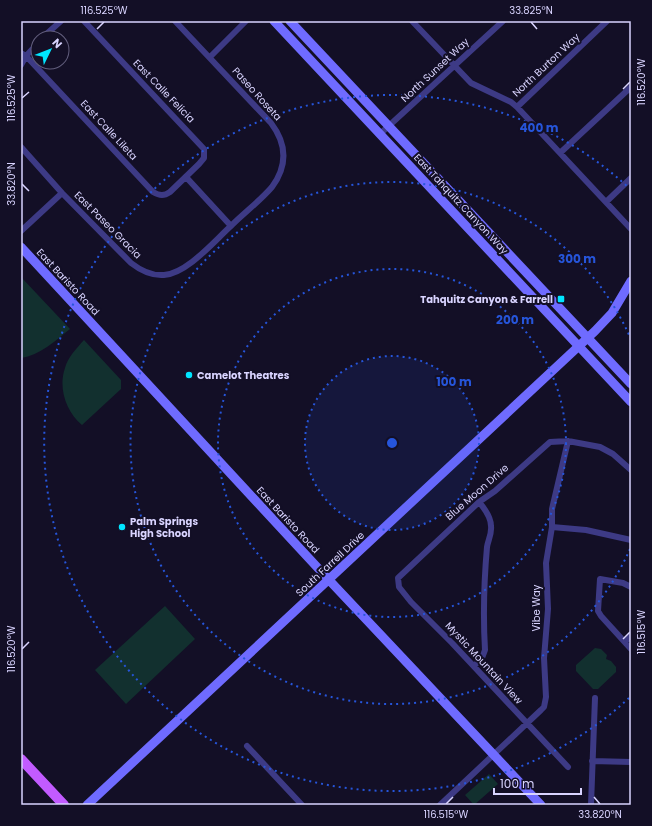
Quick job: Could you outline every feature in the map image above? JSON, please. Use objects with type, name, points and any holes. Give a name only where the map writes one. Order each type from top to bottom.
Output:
[{"type":"main road","points":[[21,759],[64,805]]},
{"type":"street","points":[[51,30],[61,21]]},
{"type":"street","name":"East Calle Felicia","points":[[84,21],[204,149],[204,158],[186,178]]},
{"type":"street","name":"Paseo Roseta","points":[[175,21],[271,123],[282,141],[284,152],[282,170],[279,178],[272,187],[231,226]]},
{"type":"street","points":[[210,57],[246,21]]},
{"type":"street","name":"East Tahquitz Canyon Way","points":[[274,21],[631,402]]},
{"type":"street","name":"East Tahquitz Canyon Way","points":[[290,21],[631,384]]},
{"type":"street","points":[[412,21],[471,84],[517,106],[631,229]]},
{"type":"street","name":"North Sunset Way","points":[[380,134],[503,21]]},
{"type":"street","name":"North Burton Way","points":[[517,106],[607,21]]},
{"type":"street","points":[[21,65],[24,54]]},
{"type":"street","name":"East Calle Lileta","points":[[24,54],[153,192],[159,196],[165,195],[186,178]]},
{"type":"street","points":[[560,153],[631,87]]},
{"type":"street","name":"East Paseo Gracia","points":[[21,147],[62,192],[138,269],[165,275],[185,266],[198,257],[231,226]]},
{"type":"street","points":[[186,178],[231,226]]},
{"type":"street","points":[[606,202],[631,178]]},
{"type":"street","points":[[21,231],[62,192]]},
{"type":"street","name":"East Baristo Road","points":[[21,247],[329,580],[541,805]]},
{"type":"street","name":"South Farrell Drive","points":[[87,805],[588,338],[612,313],[631,281]]},
{"type":"street","name":"Blue Moon Drive","points":[[405,571],[479,502],[550,442],[568,441],[600,447],[613,454],[631,470]]},
{"type":"street","name":"Vibe Way","points":[[440,805],[544,707],[546,697],[544,658],[548,609],[546,563],[552,527],[552,509],[568,441]]},
{"type":"street","points":[[474,666],[482,658],[485,650],[485,584],[487,546],[491,525],[485,510],[479,502]]},
{"type":"street","points":[[552,527],[586,530],[631,540]]},
{"type":"street","name":"Mystic Mountain View","points":[[405,571],[398,578],[399,586],[403,593],[474,666],[568,767]]},
{"type":"street","points":[[631,587],[623,583],[600,579],[598,611],[600,616],[631,649]]},
{"type":"street","points":[[625,642],[631,636]]},
{"type":"street","points":[[591,805],[595,698]]},
{"type":"street","points":[[247,746],[302,805]]},
{"type":"street","points":[[592,761],[631,762]]},
{"type":"green space","points":[[21,277],[70,329],[41,351],[21,358]]},
{"type":"green space","points":[[84,340],[121,380],[121,389],[82,425],[76,420],[68,407],[62,384],[68,360]]},
{"type":"green space","points":[[165,606],[195,639],[126,704],[95,670]]},
{"type":"green space","points":[[595,648],[601,649],[607,655],[606,659],[611,661],[616,667],[616,672],[598,689],[593,689],[576,671],[576,665]]},
{"type":"green space","points":[[489,774],[498,784],[474,805],[465,795]]},
{"type":"place","name":"Tahquitz Canyon & Farrell","points":[[561,299]]},
{"type":"place","name":"Camelot Theatres","points":[[189,375]]},
{"type":"place","name":"Palm Springs High School","points":[[122,527]]}]
